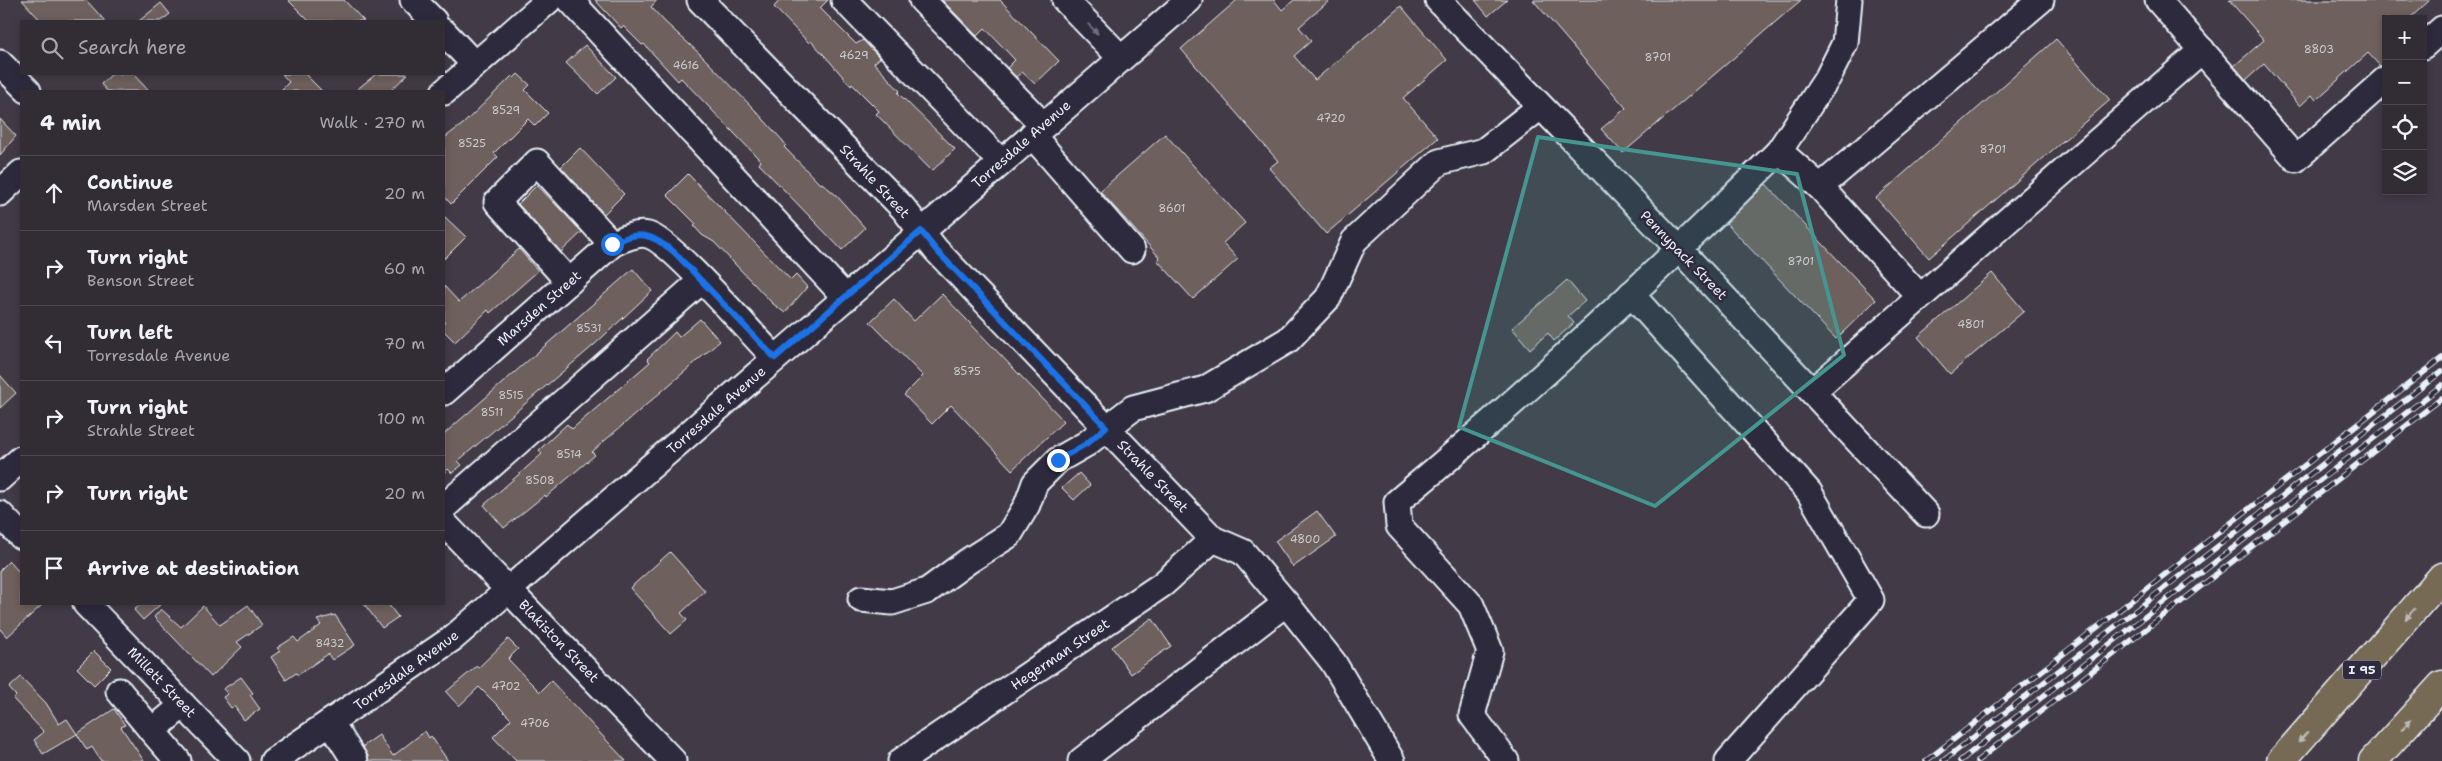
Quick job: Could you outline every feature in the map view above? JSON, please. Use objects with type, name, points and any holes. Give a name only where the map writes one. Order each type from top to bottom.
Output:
[{"type":"highway","name":"I 95","points":[[2281,761],[2442,577]]},
{"type":"highway","points":[[2373,761],[2442,685]]},
{"type":"street","points":[[413,0],[433,20]]},
{"type":"street","points":[[445,91],[549,0]]},
{"type":"street","points":[[570,0],[846,298]]},
{"type":"street","name":"Strahle Street","points":[[700,0],[903,208],[936,250],[1213,539]]},
{"type":"street","points":[[844,0],[1001,162]]},
{"type":"street","points":[[922,0],[1037,130],[1132,250]]},
{"type":"street","points":[[1065,0],[1121,58]]},
{"type":"street","name":"Torresdale Avenue","points":[[273,761],[433,653],[1189,0]]},
{"type":"street","name":"Pennypack Street","points":[[1438,0],[1813,390],[1926,514]]},
{"type":"street","points":[[1506,761],[1472,714],[1490,651],[1471,605],[1398,526],[1397,502],[1483,430],[1680,250],[1779,151],[1828,77],[1845,43],[1849,0]]},
{"type":"street","points":[[1820,186],[2041,0]]},
{"type":"street","points":[[2158,0],[2296,159],[2382,83]]},
{"type":"street","points":[[2427,43],[2442,30]]},
{"type":"street","points":[[445,33],[475,64]]},
{"type":"street","points":[[1813,390],[2202,50]]},
{"type":"street","points":[[0,62],[27,90]]},
{"type":"street","points":[[861,599],[892,602],[927,591],[968,561],[1009,535],[1027,505],[1036,483],[1058,460],[1086,444],[1133,408],[1205,388],[1288,340],[1328,298],[1354,241],[1432,168],[1439,162],[1484,151],[1540,106]]},
{"type":"street","points":[[1779,151],[1820,186],[1920,297]]},
{"type":"street","points":[[570,282],[497,202],[537,162],[612,244]]},
{"type":"street","points":[[0,193],[20,174]]},
{"type":"street","name":"Marsden Street","points":[[445,391],[612,244],[626,237],[648,235],[661,242],[674,252],[701,281]]},
{"type":"street","points":[[445,507],[701,281],[775,358]]},
{"type":"street","points":[[1631,294],[1809,492],[1871,600],[1728,761]]},
{"type":"street","points":[[0,478],[20,460]]},
{"type":"street","points":[[0,514],[20,535]]},
{"type":"street","name":"Blakiston Street","points":[[445,524],[509,588],[673,761]]},
{"type":"street","points":[[1213,539],[1243,552],[1333,662],[1382,757]]},
{"type":"street","name":"Hegerman Street","points":[[901,761],[1163,584],[1213,539]]},
{"type":"street","points":[[1081,761],[1286,603]]},
{"type":"street","name":"Millett Street","points":[[87,605],[237,761]]},
{"type":"street","points":[[119,691],[178,761]]},
{"type":"street","points":[[152,731],[184,705]]},
{"type":"street","points":[[331,723],[355,761]]},
{"type":"highlighted area","points":[[1538,137],[1797,174],[1844,355],[1655,506],[1459,427]]},
{"type":"building","points":[[22,0],[86,0],[104,20],[40,20]]},
{"type":"building","points":[[288,0],[344,0],[363,20],[308,20]]},
{"type":"building","points":[[595,0],[657,0],[651,7],[755,110],[783,141],[786,145],[784,147],[820,184],[822,183],[837,196],[865,228],[842,250],[759,164],[761,161],[681,78],[678,81],[644,44],[642,45],[623,26],[621,28]]},
{"type":"building","points":[[780,0],[828,0],[820,8],[856,44],[863,40],[880,58],[874,63],[900,91],[898,93],[955,149],[932,171],[876,114],[879,111],[852,84],[851,86],[811,41],[809,43],[774,7]]},
{"type":"building","points":[[942,0],[1000,0],[1059,61],[1035,84],[1022,72],[1016,77],[1007,68],[1015,60],[985,28],[977,36]]},
{"type":"building","points":[[1237,0],[1274,0],[1282,10],[1294,0],[1330,0],[1299,27],[1311,41],[1294,56],[1315,80],[1401,6],[1447,60],[1403,98],[1438,138],[1326,234],[1269,168],[1278,161],[1181,49]]},
{"type":"building","points":[[1475,0],[1507,0],[1488,16]]},
{"type":"building","points":[[1533,0],[1801,0],[1623,153],[1601,129],[1626,108]]},
{"type":"building","points":[[2229,0],[2430,0],[2413,15],[2382,15],[2382,66],[2380,66],[2368,53],[2316,100],[2312,95],[2300,106],[2264,64],[2246,80],[2234,66],[2264,40]]},
{"type":"building","points":[[161,3],[170,14],[162,20],[140,20]]},
{"type":"building","points":[[2056,39],[2110,100],[1929,258],[1876,198]]},
{"type":"building","points":[[585,45],[616,77],[598,94],[566,63]]},
{"type":"building","points":[[518,74],[530,85],[525,90],[548,113],[535,126],[528,119],[494,153],[498,157],[451,204],[445,197],[445,137],[463,124],[512,76],[514,78]]},
{"type":"building","points":[[111,75],[134,75],[148,90],[106,90],[101,84]]},
{"type":"building","points":[[283,75],[306,75],[321,90],[281,90],[289,82]]},
{"type":"building","points":[[375,75],[407,75],[391,90],[356,90]]},
{"type":"building","points":[[0,119],[16,136],[0,155]]},
{"type":"building","points":[[1165,134],[1245,223],[1223,243],[1238,259],[1193,299],[1157,260],[1160,258],[1100,191]]},
{"type":"building","points":[[580,148],[624,194],[604,214],[561,167]]},
{"type":"building","points":[[688,174],[791,280],[796,275],[807,287],[785,313],[772,303],[714,242],[702,235],[694,226],[696,224],[667,195]]},
{"type":"building","points":[[1766,184],[1876,300],[1836,339],[1726,223]]},
{"type":"building","points":[[537,185],[582,232],[561,252],[518,204]]},
{"type":"building","points":[[445,217],[466,237],[445,258]]},
{"type":"building","points":[[519,249],[538,271],[490,313],[488,310],[455,342],[445,332],[445,287],[459,302]]},
{"type":"building","points":[[633,269],[652,291],[594,345],[458,461],[462,465],[452,473],[448,469],[445,473],[445,433]]},
{"type":"building","points":[[1992,273],[2024,311],[1950,374],[1918,337]]},
{"type":"building","points":[[1567,280],[1585,301],[1568,316],[1574,323],[1554,341],[1548,333],[1530,349],[1512,328]]},
{"type":"building","points":[[942,294],[1064,421],[1012,470],[951,405],[932,424],[904,395],[923,376],[870,322],[894,299],[914,321]]},
{"type":"building","points":[[700,319],[720,341],[592,452],[595,455],[546,497],[545,495],[504,528],[484,505],[542,454],[539,450],[567,424],[572,429],[650,362],[647,359],[675,332],[679,337]]},
{"type":"building","points":[[0,375],[16,393],[0,408]]},
{"type":"building","points":[[1079,473],[1090,485],[1074,500],[1062,488]]},
{"type":"building","points":[[1317,511],[1336,537],[1293,567],[1275,541]]},
{"type":"building","points":[[670,552],[705,591],[681,613],[687,620],[671,634],[630,588]]},
{"type":"building","points":[[9,561],[20,573],[20,605],[42,605],[7,637],[0,629],[0,570]]},
{"type":"building","points":[[140,605],[160,605],[143,620],[134,610]]},
{"type":"building","points":[[248,605],[262,625],[237,642],[242,647],[211,677],[154,617],[161,609],[181,627],[203,606],[220,625]]},
{"type":"building","points":[[365,605],[389,605],[398,617],[382,628]]},
{"type":"building","points":[[335,615],[355,645],[332,660],[328,654],[298,675],[296,673],[286,680],[271,657],[280,651],[277,648],[294,637],[298,642],[321,625],[317,620]]},
{"type":"building","points":[[1152,618],[1171,646],[1131,674],[1112,647]]},
{"type":"building","points":[[508,639],[518,649],[508,659],[526,678],[540,692],[551,681],[626,761],[516,761],[493,737],[511,719],[479,687],[459,706],[446,692],[477,666],[478,668]]},
{"type":"building","points":[[94,651],[111,668],[94,685],[77,668]]},
{"type":"building","points":[[21,677],[46,703],[59,724],[67,719],[77,734],[43,754],[34,740],[44,732],[13,699],[16,696],[9,688]]},
{"type":"building","points":[[241,677],[253,693],[250,695],[260,709],[244,720],[234,706],[231,708],[223,697],[228,694],[223,689]]},
{"type":"building","points":[[114,709],[125,725],[121,727],[144,761],[101,761],[92,747],[87,750],[77,734]]},
{"type":"building","points":[[425,731],[429,738],[431,736],[448,761],[369,761],[363,746],[379,735],[393,756]]},
{"type":"railway","points":[[1926,761],[2442,358]]},
{"type":"railway","points":[[1943,761],[2442,371]]},
{"type":"railway","points":[[1960,761],[2442,385]]},
{"type":"railway","points":[[1977,761],[2442,398]]},
{"type":"route","points":[[612,244],[626,237],[639,235],[648,235],[661,242],[674,252],[775,358],[921,231],[936,250],[1106,427],[1086,444],[1058,460]]}]
